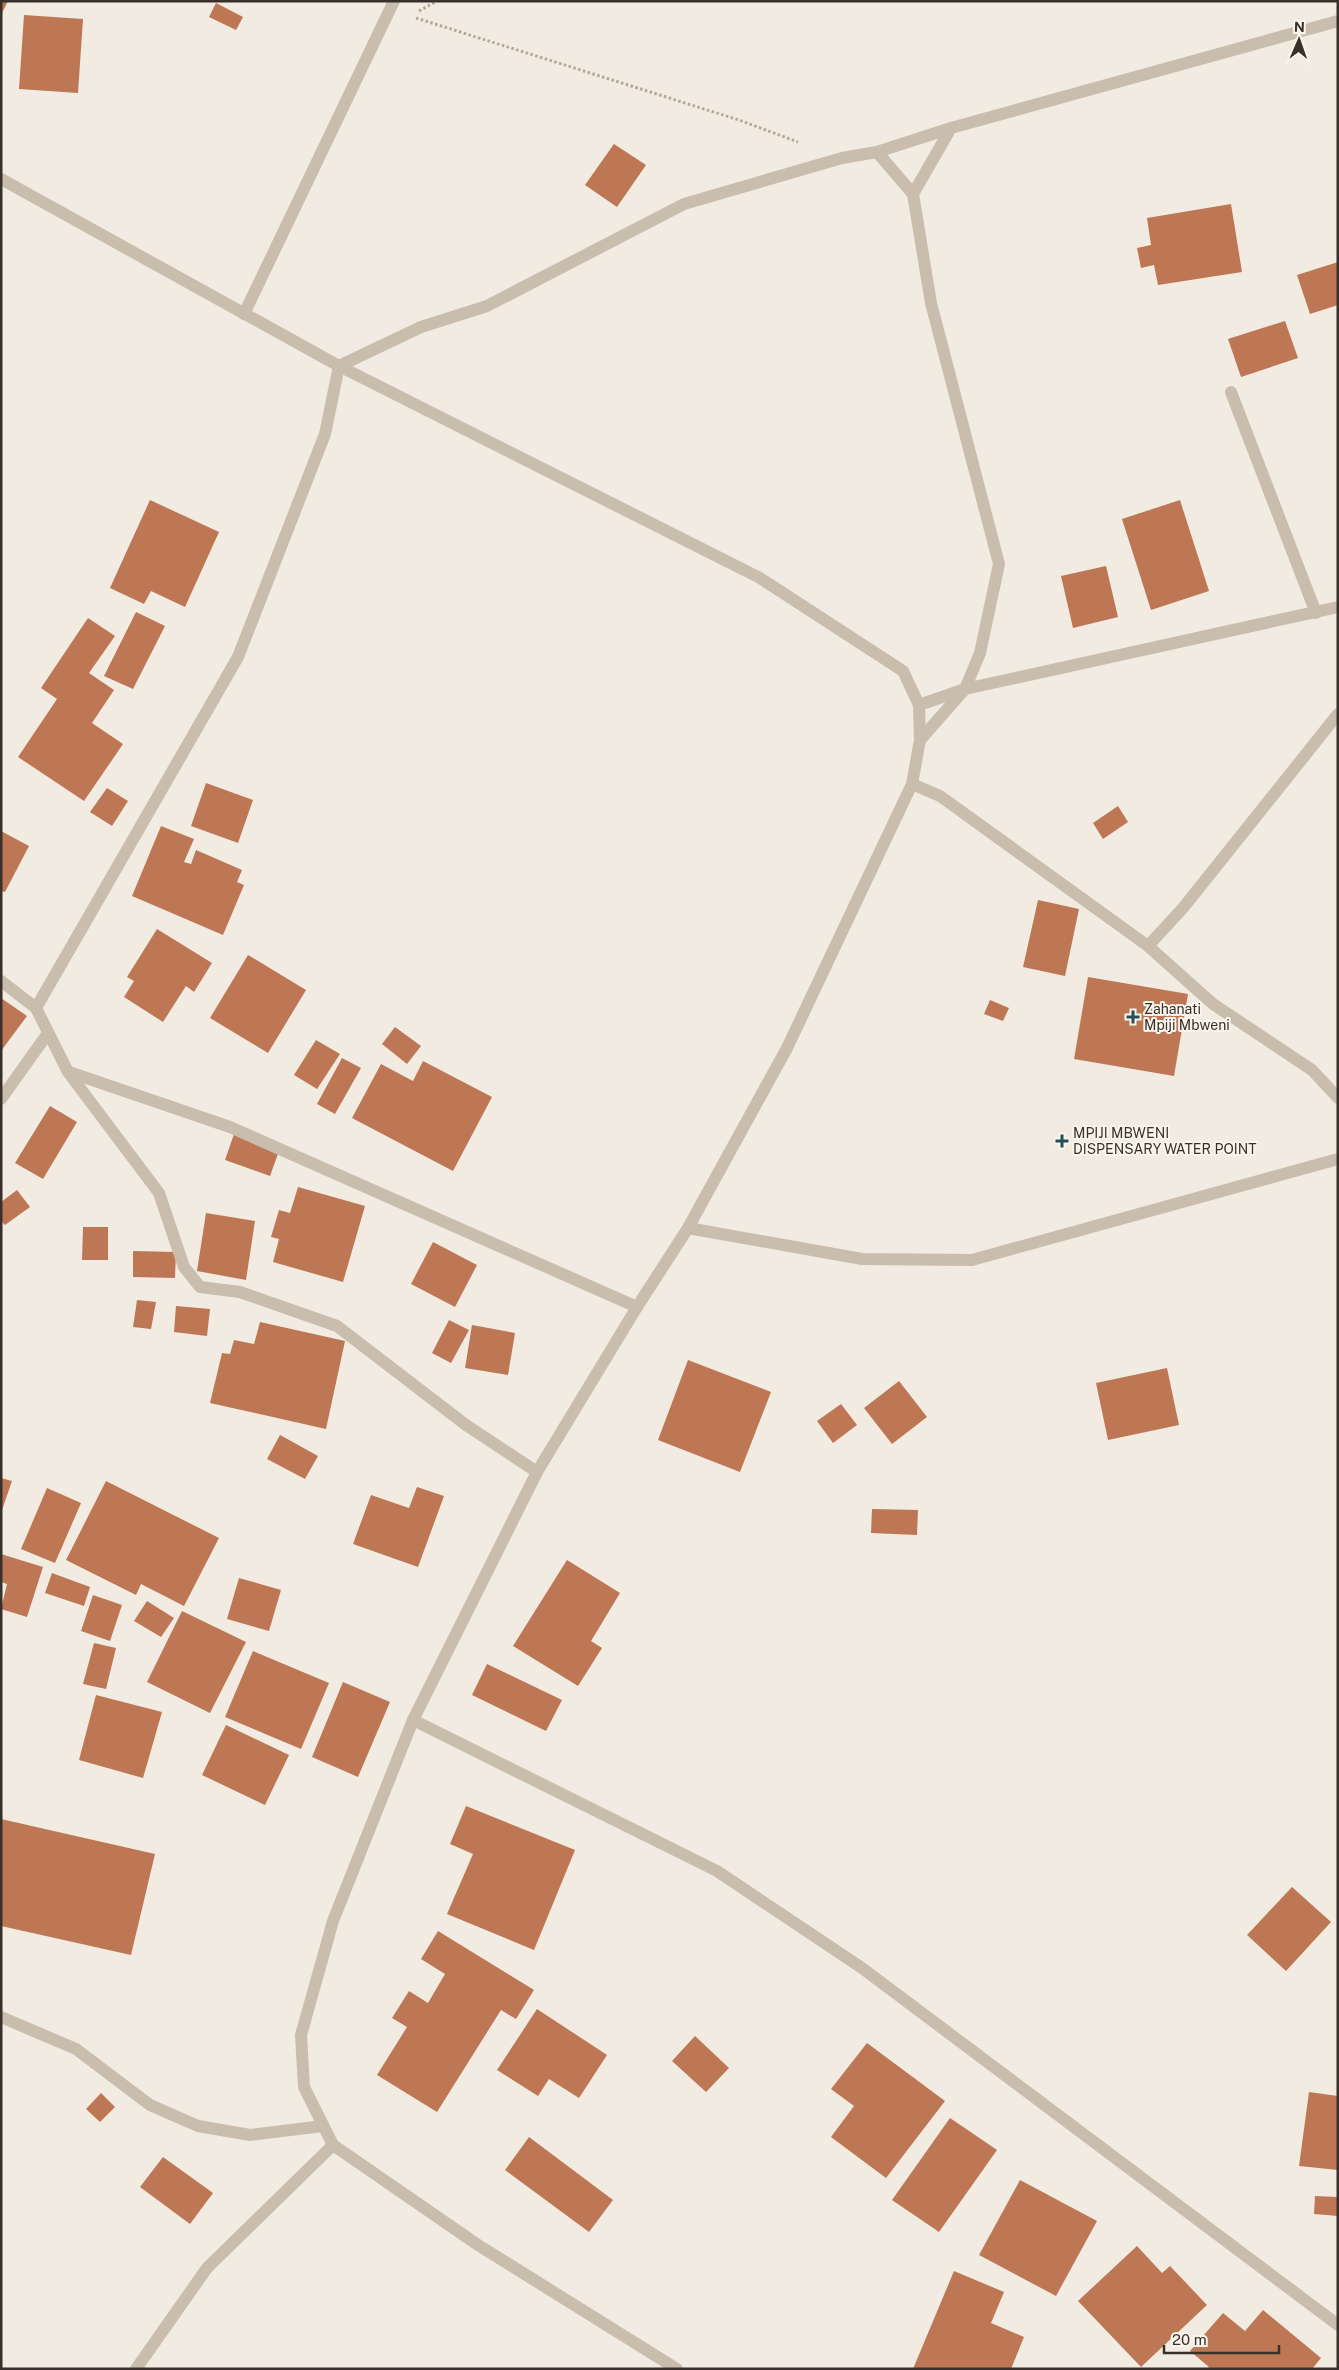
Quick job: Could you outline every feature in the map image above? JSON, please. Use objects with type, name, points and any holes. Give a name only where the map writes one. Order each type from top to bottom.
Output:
[{"type":"street","points":[[244,314],[394,1]]},
{"type":"street","points":[[339,366],[421,327],[486,306],[684,204],[842,158],[877,152],[951,128],[1338,21]]},
{"type":"street","points":[[914,194],[951,128]]},
{"type":"street","points":[[877,152],[914,194],[931,302],[999,564],[980,653],[965,689],[920,740]]},
{"type":"street","points":[[1,179],[339,366],[760,578],[903,671],[919,705],[920,740],[912,784],[787,1048],[688,1228],[637,1307],[537,1472],[413,1720],[333,1921],[301,2035],[304,2087],[333,2145],[478,2245],[677,2369]]},
{"type":"street","points":[[36,1008],[238,657],[325,434],[339,366]]},
{"type":"street","points":[[1231,392],[1316,613]]},
{"type":"street","points":[[919,705],[965,689],[1338,607]]},
{"type":"street","points":[[1148,946],[1184,908],[1338,714]]},
{"type":"street","points":[[912,784],[940,796],[1148,946],[1213,1004],[1312,1070],[1338,1098]]},
{"type":"street","points":[[1,981],[36,1008],[68,1072],[159,1193],[184,1267],[200,1287],[240,1292],[337,1326],[466,1426],[537,1472]]},
{"type":"street","points":[[1,1099],[48,1033]]},
{"type":"street","points":[[68,1072],[230,1127],[637,1307]]},
{"type":"street","points":[[688,1228],[862,1259],[972,1260],[1338,1159]]},
{"type":"street","points":[[413,1720],[717,1871],[862,1968],[1338,2324]]},
{"type":"street","points":[[1,2017],[76,2049],[150,2105],[198,2126],[250,2135],[323,2126]]},
{"type":"street","points":[[136,2369],[208,2268],[333,2145]]},
{"type":"path","points":[[437,1],[410,15],[739,120],[799,142]]},
{"type":"building","points":[[1,1],[8,1],[1,15]]},
{"type":"building","points":[[216,3],[243,17],[236,30],[209,17]]},
{"type":"building","points":[[24,15],[83,19],[78,93],[19,89]]},
{"type":"building","points":[[614,144],[646,165],[617,207],[585,185]]},
{"type":"building","points":[[1231,204],[1242,272],[1158,285],[1154,265],[1141,268],[1137,248],[1151,245],[1147,218]]},
{"type":"building","points":[[1338,262],[1338,305],[1310,314],[1297,275]]},
{"type":"building","points":[[1285,321],[1298,358],[1241,377],[1228,339]]},
{"type":"building","points":[[150,500],[219,532],[185,607],[151,591],[144,604],[110,588]]},
{"type":"building","points":[[1180,500],[1209,591],[1151,610],[1122,519]]},
{"type":"building","points":[[1106,566],[1118,617],[1073,628],[1061,576]]},
{"type":"building","points":[[136,612],[165,626],[133,689],[104,676]]},
{"type":"building","points":[[88,618],[115,636],[89,673],[114,690],[92,723],[123,744],[84,801],[18,757],[57,699],[41,688]]},
{"type":"building","points":[[206,783],[253,800],[238,843],[191,826]]},
{"type":"building","points":[[107,788],[128,801],[112,826],[90,812]]},
{"type":"building","points":[[1118,806],[1128,822],[1103,839],[1093,823]]},
{"type":"building","points":[[161,826],[194,839],[184,862],[191,864],[196,850],[242,870],[237,882],[244,885],[223,935],[132,896]]},
{"type":"building","points":[[1,831],[29,846],[5,892],[1,891]]},
{"type":"building","points":[[1038,900],[1079,909],[1065,976],[1023,967]]},
{"type":"building","points":[[157,929],[212,963],[194,992],[186,986],[163,1022],[124,997],[134,981],[127,977]]},
{"type":"building","points":[[248,955],[306,990],[268,1053],[210,1018]]},
{"type":"building","name":"Zahanati Mpiji Mbweni","points":[[1088,977],[1188,994],[1174,1076],[1074,1059]]},
{"type":"building","points":[[1,998],[27,1016],[1,1051]]},
{"type":"building","points":[[990,1000],[1009,1008],[1003,1021],[984,1014]]},
{"type":"building","points":[[395,1027],[421,1046],[407,1064],[382,1044]]},
{"type":"building","points":[[316,1040],[340,1054],[317,1089],[294,1075]]},
{"type":"building","points":[[342,1058],[361,1068],[335,1114],[317,1104]]},
{"type":"building","points":[[423,1061],[492,1097],[453,1171],[352,1118],[381,1064],[413,1081]]},
{"type":"building","points":[[50,1106],[77,1122],[43,1179],[15,1163]]},
{"type":"building","points":[[234,1134],[279,1151],[270,1176],[225,1160]]},
{"type":"building","points":[[298,1187],[365,1206],[343,1282],[273,1262],[279,1239],[271,1237],[279,1210],[290,1213]]},
{"type":"building","points":[[17,1190],[30,1207],[5,1225],[1,1221],[1,1202]]},
{"type":"building","points":[[206,1213],[255,1221],[246,1280],[197,1271]]},
{"type":"building","points":[[83,1227],[108,1227],[108,1260],[82,1260]]},
{"type":"building","points":[[433,1242],[477,1265],[455,1307],[411,1284]]},
{"type":"building","points":[[133,1251],[176,1252],[175,1278],[133,1277]]},
{"type":"building","points":[[137,1300],[156,1302],[151,1329],[133,1327]]},
{"type":"building","points":[[176,1306],[210,1309],[207,1336],[174,1332]]},
{"type":"building","points":[[449,1320],[469,1330],[451,1363],[432,1353]]},
{"type":"building","points":[[260,1322],[345,1341],[326,1429],[210,1403],[222,1353],[230,1354],[234,1340],[254,1344]]},
{"type":"building","points":[[472,1325],[515,1333],[508,1375],[465,1368]]},
{"type":"building","points":[[688,1360],[771,1392],[740,1472],[658,1440]]},
{"type":"building","points":[[1167,1368],[1179,1425],[1108,1440],[1096,1383]]},
{"type":"building","points":[[899,1381],[927,1417],[892,1444],[864,1408]]},
{"type":"building","points":[[841,1404],[857,1425],[833,1443],[817,1421]]},
{"type":"building","points":[[280,1435],[318,1456],[305,1479],[267,1459]]},
{"type":"building","points":[[1,1478],[12,1481],[2,1510],[1,1510]]},
{"type":"building","points":[[106,1481],[219,1538],[184,1606],[141,1584],[136,1595],[66,1560]]},
{"type":"building","points":[[417,1487],[444,1496],[418,1567],[353,1544],[371,1495],[409,1508]]},
{"type":"building","points":[[47,1488],[81,1503],[55,1563],[21,1549]]},
{"type":"building","points":[[872,1509],[918,1510],[917,1535],[871,1533]]},
{"type":"building","points":[[1,1554],[43,1567],[27,1617],[1,1609],[7,1584],[1,1582]]},
{"type":"building","points":[[567,1560],[620,1593],[591,1641],[602,1648],[578,1686],[513,1646]]},
{"type":"building","points":[[52,1573],[90,1587],[84,1606],[45,1593]]},
{"type":"building","points":[[239,1578],[281,1590],[269,1631],[227,1619]]},
{"type":"building","points":[[93,1595],[122,1605],[110,1641],[81,1631]]},
{"type":"building","points":[[147,1601],[174,1618],[161,1637],[134,1621]]},
{"type":"building","points":[[182,1611],[246,1642],[210,1713],[147,1682]]},
{"type":"building","points":[[94,1643],[116,1648],[106,1689],[83,1684]]},
{"type":"building","points":[[253,1651],[329,1683],[301,1749],[225,1717]]},
{"type":"building","points":[[487,1664],[562,1700],[546,1731],[472,1695]]},
{"type":"building","points":[[343,1682],[390,1702],[358,1777],[312,1757]]},
{"type":"building","points":[[96,1695],[162,1712],[143,1778],[79,1760]]},
{"type":"building","points":[[226,1725],[289,1755],[265,1805],[202,1775]]},
{"type":"building","points":[[466,1806],[575,1850],[534,1950],[447,1914],[473,1854],[450,1844]]},
{"type":"building","points":[[1,1819],[155,1854],[131,1955],[1,1926]]},
{"type":"building","points":[[1292,1887],[1331,1922],[1286,1971],[1247,1935]]},
{"type":"building","points":[[438,1931],[534,1990],[516,2019],[501,2010],[437,2112],[377,2075],[407,2027],[392,2018],[409,1991],[428,2003],[445,1974],[421,1959]]},
{"type":"building","points":[[537,2009],[607,2055],[579,2098],[549,2079],[538,2096],[497,2070]]},
{"type":"building","points":[[695,2036],[729,2068],[706,2092],[672,2061]]},
{"type":"building","points":[[867,2043],[945,2101],[886,2178],[831,2137],[854,2106],[831,2089]]},
{"type":"building","points":[[1309,2092],[1338,2096],[1338,2170],[1299,2166]]},
{"type":"building","points":[[101,2093],[115,2107],[100,2122],[86,2109]]},
{"type":"building","points":[[950,2118],[997,2150],[939,2232],[892,2200]]},
{"type":"building","points":[[529,2137],[613,2200],[589,2232],[505,2170]]},
{"type":"building","points":[[163,2157],[213,2193],[190,2224],[140,2187]]},
{"type":"building","points":[[1020,2180],[1097,2221],[1056,2296],[979,2255]]},
{"type":"building","points":[[1315,2196],[1338,2197],[1338,2216],[1314,2214]]},
{"type":"building","points":[[1137,2246],[1162,2273],[1170,2266],[1207,2305],[1141,2367],[1078,2301]]},
{"type":"building","points":[[954,2271],[1004,2292],[991,2323],[1024,2337],[1011,2369],[913,2369]]},
{"type":"building","points":[[1263,2310],[1321,2358],[1312,2369],[1207,2369],[1209,2367],[1190,2351],[1223,2313],[1245,2331]]},
{"type":"place","name":"Zahanati Mpiji Mbweni","points":[[1133,1017]]},
{"type":"place","name":"MPIJI MBWENI DISPENSARY WATER POINT","points":[[1062,1141]]}]
